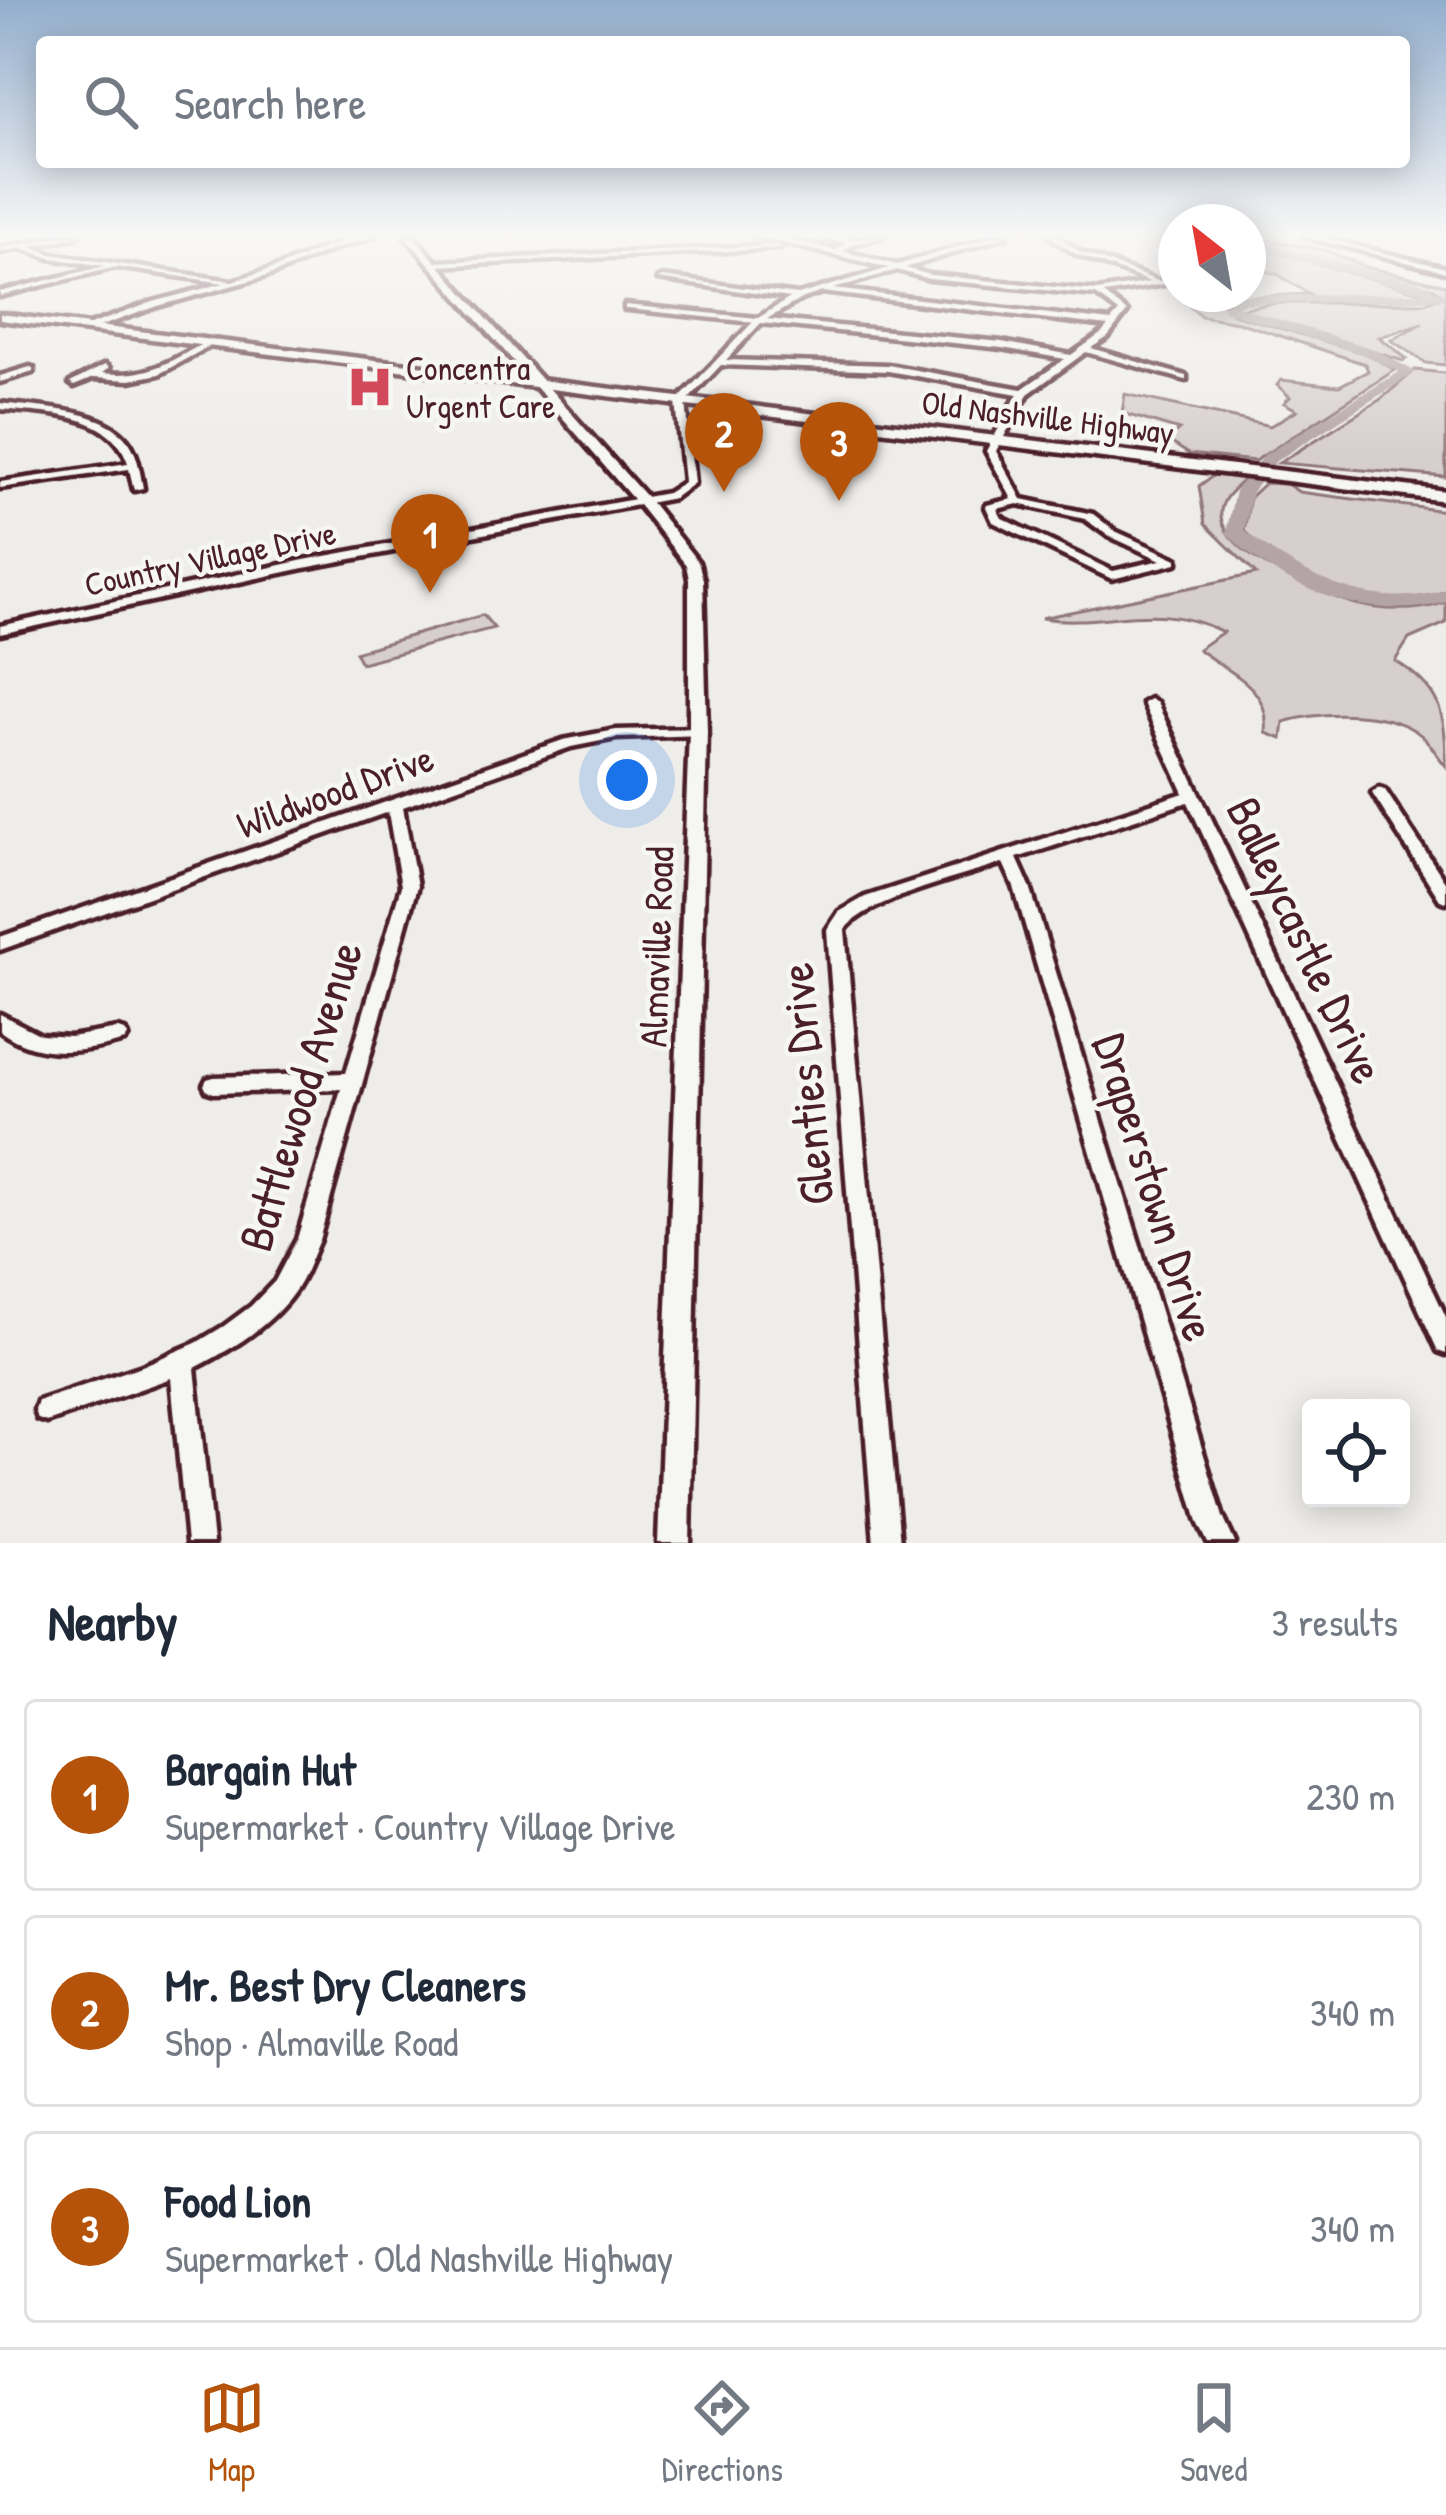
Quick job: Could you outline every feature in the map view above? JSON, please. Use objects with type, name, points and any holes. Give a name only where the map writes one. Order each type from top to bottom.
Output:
[{"type":"main road","name":"Old Nashville Highway","points":[[0,317],[1446,496]]},
{"type":"street","points":[[90,328],[144,308]]},
{"type":"street","name":"Almaville Road","points":[[473,308],[644,503],[693,566],[700,597],[674,1543]]},
{"type":"street","points":[[628,308],[1002,345],[1068,357]]},
{"type":"street","points":[[644,503],[670,496],[689,483],[681,401],[758,321],[780,308]]},
{"type":"street","points":[[956,308],[1113,324]]},
{"type":"street","points":[[1018,502],[992,507],[997,520],[1112,574],[1172,561],[1111,533],[1089,516],[1018,502],[993,461],[991,451],[1024,392],[1113,324],[1123,312],[1118,308]]},
{"type":"street","points":[[92,374],[154,375],[211,343]]},
{"type":"street","points":[[1084,349],[1183,378]]},
{"type":"street","points":[[717,362],[855,365],[1024,392]]},
{"type":"street","points":[[74,382],[105,368]]},
{"type":"street","points":[[0,380],[30,370]]},
{"type":"street","points":[[0,406],[90,422],[120,436],[134,465],[138,488]]},
{"type":"street","points":[[0,483],[134,465]]},
{"type":"street","name":"Country Village Drive","points":[[0,630],[314,562],[644,503]]},
{"type":"street","name":"Balleycastle Drive","points":[[1150,703],[1446,1342]]},
{"type":"street","name":"Wildwood Drive","points":[[0,944],[568,742],[616,734],[698,732]]},
{"type":"street","points":[[1380,793],[1446,896]]},
{"type":"street","name":"Glenties Drive","points":[[887,1543],[836,930],[845,916],[871,901],[1192,795]]},
{"type":"street","name":"Battlewood Avenue","points":[[47,1410],[182,1364],[230,1335],[284,1288],[308,1240],[409,886],[395,805]]},
{"type":"street","name":"Draperstown Drive","points":[[1008,856],[1022,887],[1211,1522],[1222,1543]]},
{"type":"street","points":[[0,1021],[23,1041],[79,1045],[118,1036]]},
{"type":"street","points":[[214,1085],[351,1082]]},
{"type":"street","points":[[182,1364],[200,1543]]},
{"type":"shaded area","points":[[1266,308],[1446,308],[1446,365],[1426,363],[1391,340],[1423,323],[1379,337],[1407,359],[1248,312],[1266,312]]},
{"type":"shaded area","points":[[1196,312],[1231,312],[1367,354],[1395,370],[1255,461],[1189,454],[1167,440],[1179,430],[1122,413],[1125,394],[1270,426],[1297,410],[1284,403],[1290,397],[1277,385],[1281,380],[1339,386],[1368,371],[1365,364]]},
{"type":"shaded area","points":[[1415,370],[1446,373],[1446,477],[1279,463],[1381,399]]},
{"type":"shaded area","points":[[1214,475],[1246,478],[1225,499],[1221,517],[1239,545],[1276,570],[1363,606],[1412,609],[1446,602],[1446,623],[1409,639],[1395,661],[1422,681],[1438,704],[1446,766],[1409,727],[1374,717],[1299,718],[1284,722],[1282,739],[1266,733],[1266,717],[1255,692],[1198,649],[1223,632],[1198,622],[1152,615],[1041,618],[1256,574],[1205,524],[1199,486]]},
{"type":"shaded area","points":[[1265,483],[1287,484],[1299,492],[1446,511],[1446,591],[1420,597],[1365,595],[1286,564],[1244,531],[1250,497]]},
{"type":"shaded area","points":[[483,615],[494,628],[361,663],[355,652]]},
{"type":"waterway","points":[[1241,312],[1369,352],[1409,372],[1270,458],[1244,491],[1235,533],[1281,565],[1335,592],[1392,605],[1420,604],[1446,596]]},
{"type":"place","name":"Concentra Urgent Care","points":[[370,387]]},
{"type":"place","name":"Mr. Best Dry Cleaners","points":[[724,492]]},
{"type":"place","name":"Food Lion","points":[[839,501]]},
{"type":"place","name":"Bargain Hut","points":[[430,593]]}]
